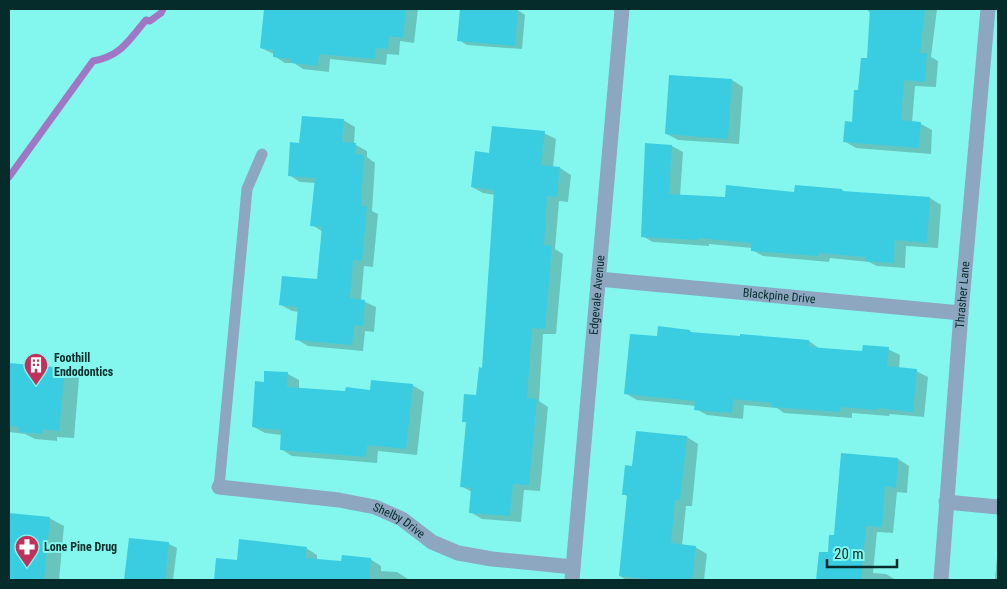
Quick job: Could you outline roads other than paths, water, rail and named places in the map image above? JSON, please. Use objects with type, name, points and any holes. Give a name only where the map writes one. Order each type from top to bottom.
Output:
[{"type":"street","name":"Edgevale Avenue","points":[[573,574],[622,9]]},
{"type":"street","name":"Thrasher Lane","points":[[941,580],[961,313],[991,12]]},
{"type":"street","name":"Blackpine Drive","points":[[598,279],[961,313]]},
{"type":"street","name":"Shelby Drive","points":[[219,487],[340,500],[375,506],[402,519],[432,542],[458,553],[573,574]]},
{"type":"street","points":[[946,502],[998,507]]},
{"type":"lane","points":[[219,487],[247,189],[262,154]]},
{"type":"waterway","points":[[9,177],[93,61],[103,59],[117,51],[129,41],[146,20],[150,21],[161,13],[163,9]]},
{"type":"place","name":"Foothill Endodontics","points":[[36,386]]},
{"type":"place","name":"Lone Pine Drug","points":[[27,568]]}]
